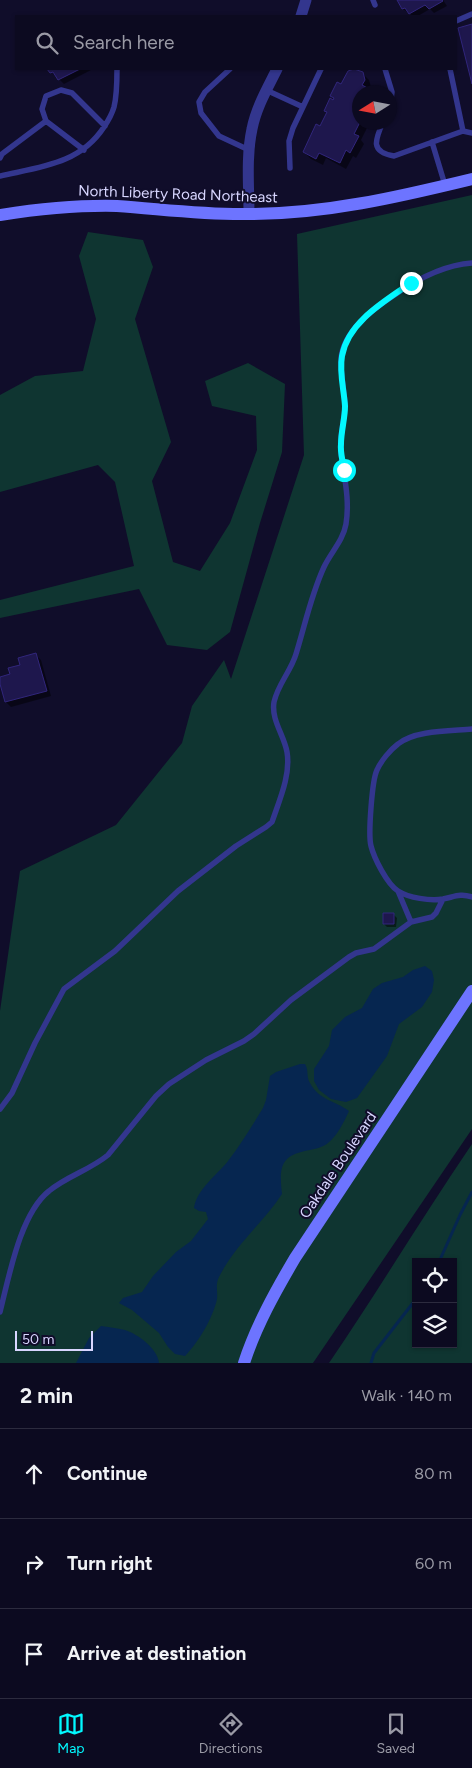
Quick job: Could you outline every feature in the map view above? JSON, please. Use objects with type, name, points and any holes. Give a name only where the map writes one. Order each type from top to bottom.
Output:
[{"type":"main road","name":"North Liberty Road Northeast","points":[[0,215],[43,208],[88,206],[117,206],[203,214],[275,214],[346,207],[472,179]]},
{"type":"main road","name":"Oakdale Boulevard","points":[[244,1363],[269,1304],[295,1258],[472,991]]},
{"type":"street","points":[[301,15],[306,0]]},
{"type":"street","points":[[249,214],[249,150],[251,131],[256,112],[276,70]]},
{"type":"lane","points":[[457,21],[472,14]]},
{"type":"lane","points":[[0,176],[60,162],[84,150],[97,138],[114,107],[117,70]]},
{"type":"lane","points":[[229,70],[205,92],[199,102],[201,113],[220,136],[249,150]]},
{"type":"lane","points":[[290,168],[289,141],[293,128],[321,70]]},
{"type":"lane","points":[[385,70],[390,85]]},
{"type":"lane","points":[[450,71],[462,132]]},
{"type":"lane","points":[[84,150],[46,121],[42,109],[46,96],[61,90],[72,93],[105,126]]},
{"type":"lane","points":[[266,90],[303,107]]},
{"type":"lane","points":[[0,158],[2,154],[46,121]]},
{"type":"lane","points":[[380,130],[376,144],[378,149],[385,154],[394,156],[462,132],[472,133]]},
{"type":"lane","points":[[432,142],[445,186]]},
{"type":"lane","points":[[0,1110],[12,1093],[34,1043],[64,989],[115,951],[178,891],[236,846],[272,822],[285,779],[288,759],[287,750],[274,712],[274,702],[281,682],[292,664],[296,653],[317,582],[325,564],[338,546],[346,524],[347,487],[340,446],[345,409],[342,356],[346,344],[353,331],[363,320],[382,303],[411,283],[441,270],[472,263]]},
{"type":"lane","points":[[411,922],[398,891],[385,876],[370,844],[376,771],[391,750],[406,739],[445,731],[472,729]]},
{"type":"lane","points":[[398,891],[420,898],[443,899],[461,894],[472,897]]},
{"type":"lane","points":[[0,1312],[28,1217],[38,1202],[48,1192],[108,1155],[168,1084],[199,1064],[254,1034],[291,1000],[349,957],[356,953],[374,949],[411,922],[432,917],[443,899]]},
{"type":"green space","points":[[472,195],[472,1129],[313,1363],[0,1363],[0,1011],[20,871],[116,825],[182,743],[192,706],[224,660],[231,679],[304,455],[297,234]]},
{"type":"green space","points":[[88,232],[143,240],[153,267],[135,319],[171,442],[152,481],[173,562],[200,571],[230,523],[257,450],[256,416],[212,406],[205,381],[248,363],[285,384],[282,452],[230,632],[207,650],[167,645],[139,589],[0,618],[0,600],[134,566],[115,482],[98,465],[0,492],[0,395],[35,376],[83,371],[96,319],[79,256]]},
{"type":"green space","points":[[472,1144],[472,1363],[329,1363]]},
{"type":"water","points":[[425,966],[432,971],[434,980],[432,992],[422,1007],[399,1024],[387,1056],[357,1098],[346,1102],[331,1099],[319,1090],[314,1081],[314,1069],[329,1046],[332,1030],[345,1017],[362,1008],[373,989],[382,983],[403,977],[413,970]]},
{"type":"water","points":[[300,1064],[305,1064],[309,1081],[318,1093],[349,1111],[343,1124],[328,1143],[319,1148],[300,1152],[287,1159],[281,1176],[282,1194],[226,1265],[218,1280],[217,1299],[209,1322],[185,1356],[175,1354],[159,1333],[132,1310],[119,1303],[123,1298],[142,1292],[153,1276],[176,1252],[191,1241],[208,1219],[206,1212],[194,1208],[199,1195],[233,1155],[263,1108],[270,1076]]},
{"type":"water","points":[[101,1326],[125,1330],[136,1335],[151,1347],[159,1363],[76,1363],[89,1338]]},
{"type":"building","points":[[397,0],[443,1],[429,9],[425,5],[409,14],[405,8],[402,9]]},
{"type":"building","points":[[472,24],[472,84],[458,28]]},
{"type":"building","points":[[48,70],[78,70],[58,80],[53,72],[50,73]]},
{"type":"building","points":[[357,70],[363,72],[365,80],[362,85],[352,85],[352,130],[356,130],[354,134],[359,136],[350,153],[346,150],[340,163],[319,153],[316,159],[303,152],[316,124],[320,126],[327,112],[324,111],[330,98],[333,100],[334,98],[330,96],[337,82],[341,84],[348,71]]},
{"type":"building","points":[[36,653],[47,691],[5,702],[0,677],[10,674],[8,668],[20,665],[18,658]]},
{"type":"building","points":[[383,913],[394,913],[394,924],[383,924]]},
{"type":"waterway","points":[[441,1258],[472,1192]]},
{"type":"waterway","points":[[371,1363],[374,1353],[413,1303]]},
{"type":"route","points":[[344,470],[340,446],[345,409],[341,367],[346,344],[353,331],[363,320],[382,303],[411,283]]}]
